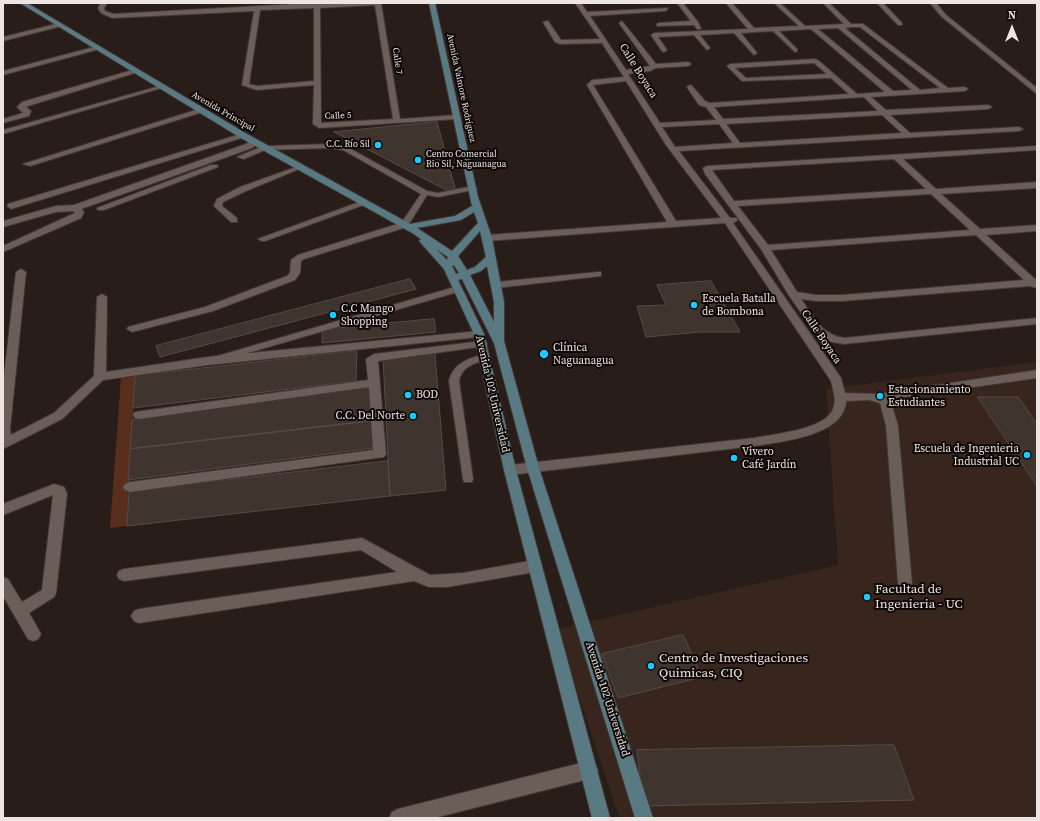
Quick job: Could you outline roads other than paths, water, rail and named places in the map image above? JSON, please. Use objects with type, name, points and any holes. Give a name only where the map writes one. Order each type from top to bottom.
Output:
[{"type":"main road","name":"Avenida Principal","points":[[22,3],[244,136],[410,228]]},
{"type":"main road","name":"Avenida Valmore Rodríguez","points":[[432,3],[472,188],[481,225],[487,238],[499,302],[499,343]]},
{"type":"main road","points":[[410,228],[458,218],[477,207]]},
{"type":"main road","points":[[455,273],[481,225]]},
{"type":"main road","name":"Avenida 102 Universidad","points":[[410,228],[432,252],[455,273],[499,343],[533,468],[644,818]]},
{"type":"main road","points":[[455,273],[478,269],[490,258]]},
{"type":"main road","name":"Avenida 102 Universidad","points":[[455,273],[480,339],[485,357],[510,470],[589,770],[600,818]]},
{"type":"street","points":[[104,3],[101,8],[103,12],[112,16],[232,7],[377,3]]},
{"type":"street","points":[[111,3],[108,8],[118,13],[170,12]]},
{"type":"street","points":[[170,12],[174,3]]},
{"type":"street","name":"Calle 7","points":[[377,3],[397,121]]},
{"type":"street","name":"Calle Boyaca","points":[[578,3],[674,149],[727,220],[837,381],[841,398]]},
{"type":"street","points":[[680,3],[696,23],[707,48]]},
{"type":"street","points":[[728,3],[752,30]]},
{"type":"street","points":[[777,3],[804,28]]},
{"type":"street","points":[[826,3],[850,26]]},
{"type":"street","points":[[880,3],[900,24]]},
{"type":"street","points":[[933,3],[944,16],[1037,92]]},
{"type":"street","name":"Calle 5","points":[[319,4],[317,124],[322,126],[457,117]]},
{"type":"street","points":[[232,7],[257,9],[293,5]]},
{"type":"street","points":[[257,9],[245,85],[256,88],[317,83]]},
{"type":"street","points":[[586,14],[666,9]]},
{"type":"street","points":[[546,22],[560,42],[605,42]]},
{"type":"street","points":[[659,25],[696,23]]},
{"type":"street","points":[[622,24],[654,66]]},
{"type":"street","points":[[3,39],[60,25]]},
{"type":"street","points":[[839,26],[918,92]]},
{"type":"street","points":[[812,27],[891,93]]},
{"type":"street","points":[[664,50],[654,35],[812,27],[864,27],[946,90]]},
{"type":"street","points":[[774,29],[795,50]]},
{"type":"street","points":[[736,31],[754,53]]},
{"type":"street","points":[[3,73],[98,48]]},
{"type":"street","points":[[832,76],[746,83],[730,66],[815,61],[854,95]]},
{"type":"street","points":[[672,223],[590,85],[592,82],[650,69],[654,66],[688,64]]},
{"type":"street","points":[[3,121],[26,114],[27,112],[21,107],[24,104],[136,71]]},
{"type":"street","points":[[3,132],[162,87]]},
{"type":"street","points":[[690,87],[702,103],[709,104],[759,98],[965,89]]},
{"type":"street","points":[[864,94],[908,135]]},
{"type":"street","points":[[709,104],[720,122],[738,145]]},
{"type":"street","points":[[658,125],[988,107]]},
{"type":"street","points":[[27,164],[202,111]]},
{"type":"street","points":[[674,149],[1019,128]]},
{"type":"street","points":[[11,206],[244,136]]},
{"type":"street","points":[[3,224],[56,209],[75,208],[248,146],[255,142]]},
{"type":"street","points":[[101,208],[266,148]]},
{"type":"street","points":[[1037,148],[707,168],[708,172],[765,248],[793,294],[822,334],[839,341],[1037,321]]},
{"type":"street","points":[[895,156],[1035,284]]},
{"type":"street","points":[[733,204],[1037,185]]},
{"type":"street","points":[[3,249],[78,216],[80,212],[75,208]]},
{"type":"street","points":[[487,238],[672,223],[743,219]]},
{"type":"street","points":[[132,329],[208,309],[291,278],[294,273],[296,260],[302,257],[410,228]]},
{"type":"street","points":[[765,248],[1037,228]]},
{"type":"street","points":[[21,272],[4,429],[5,444],[58,416],[100,377],[208,361],[480,339]]},
{"type":"street","points":[[793,294],[816,298],[842,298],[1035,284]]},
{"type":"street","points":[[100,377],[102,297]]},
{"type":"street","points":[[130,487],[380,454],[372,359],[375,357],[480,339]]},
{"type":"street","points":[[510,470],[754,442],[787,436],[807,431],[826,423],[838,411],[841,398],[879,397],[1037,374]]},
{"type":"street","points":[[139,415],[373,383]]},
{"type":"street","points":[[879,397],[885,401],[892,426],[905,583]]},
{"type":"street","points":[[3,510],[54,489],[60,494],[49,593],[19,610]]},
{"type":"street","points":[[124,575],[362,544],[374,549],[415,575],[431,582],[536,566]]},
{"type":"street","points":[[139,616],[415,575]]},
{"type":"street","points":[[3,583],[33,634]]},
{"type":"street","points":[[398,818],[589,770]]},
{"type":"lane","points":[[266,148],[330,146],[345,148],[425,193],[438,195],[472,188]]},
{"type":"lane","points":[[234,220],[218,206],[220,201],[243,189],[300,167]]},
{"type":"lane","points":[[410,228],[425,193]]},
{"type":"lane","points":[[262,240],[365,203]]},
{"type":"lane","points":[[208,361],[455,273]]},
{"type":"lane","points":[[496,285],[598,274]]},
{"type":"lane","points":[[468,479],[454,381],[458,368],[464,364],[485,357]]},
{"type":"place","name":"C.C. Río Sil","points":[[378,145]]},
{"type":"place","name":"Centro Comercial Rio Sil, Naguanagua","points":[[418,160]]},
{"type":"place","name":"Escuela Batalla de Bombona","points":[[694,305]]},
{"type":"place","name":"C.C Mango Shopping","points":[[333,315]]},
{"type":"place","name":"Clínica Naguanagua","points":[[544,354]]},
{"type":"place","name":"BOD","points":[[408,395]]},
{"type":"place","name":"Estacionamiento Estudiantes","points":[[880,396]]},
{"type":"place","name":"C.C. Del Norte","points":[[413,416]]},
{"type":"place","name":"Escuela de Ingenieria Industrial UC","points":[[1027,455]]},
{"type":"place","name":"Vivero Café Jardín","points":[[734,458]]},
{"type":"place","name":"Facultad de Ingenieria - UC","points":[[867,597]]},
{"type":"place","name":"Centro de Investigaciones Quimicas, CIQ","points":[[651,666]]}]
